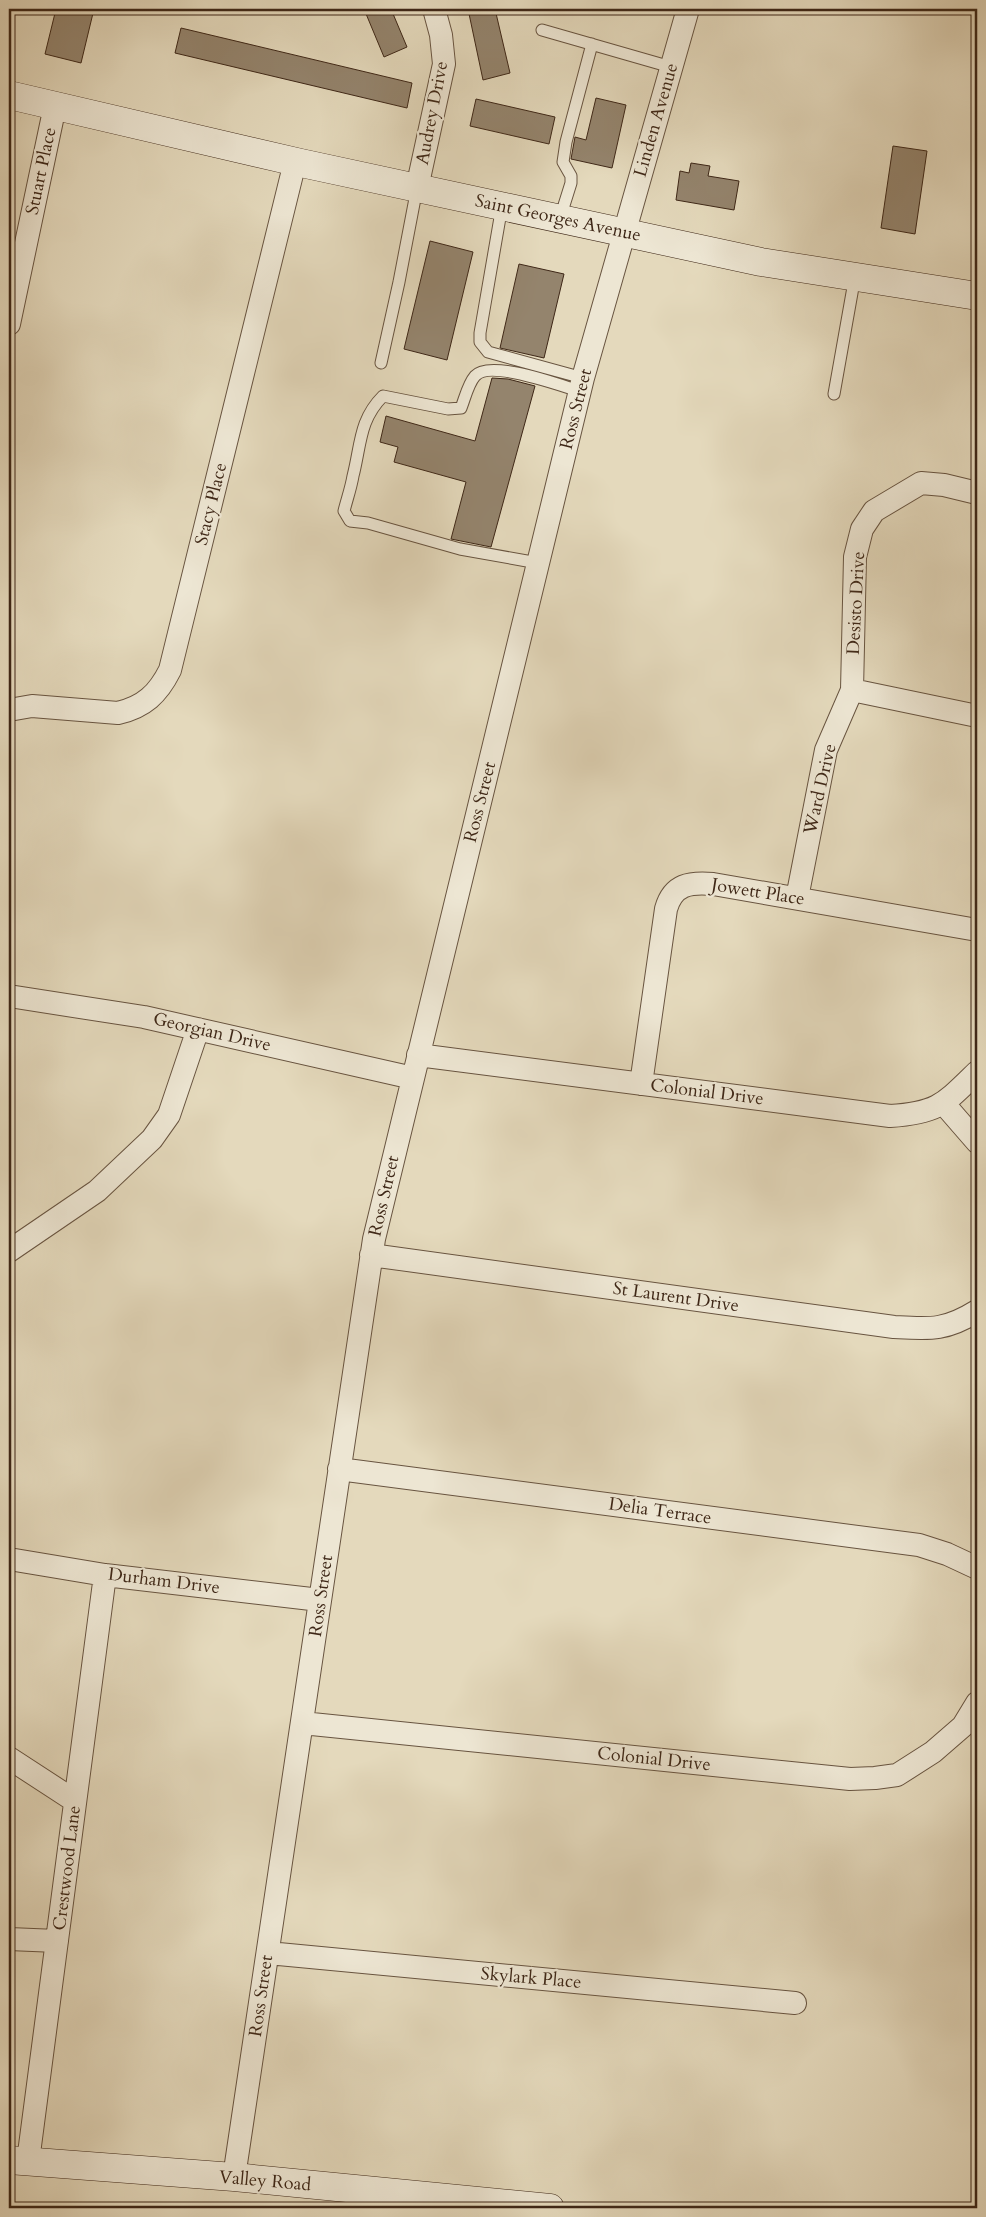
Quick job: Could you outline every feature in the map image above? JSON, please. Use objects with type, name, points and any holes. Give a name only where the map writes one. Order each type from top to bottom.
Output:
[{"type":"main road","name":"Saint Georges Avenue","points":[[9,95],[295,162],[761,262],[977,296]]},
{"type":"main road","name":"Valley Road","points":[[18,2161],[234,2178],[550,2208]]},
{"type":"street","name":"Audrey Drive","points":[[417,188],[444,64],[441,35],[434,9]]},
{"type":"street","name":"Linden Avenue","points":[[624,232],[688,9]]},
{"type":"street","name":"Stuart Place","points":[[9,324],[55,106]]},
{"type":"street","name":"Stacy Place","points":[[9,710],[32,706],[118,713],[130,710],[148,701],[161,688],[170,670],[295,162]]},
{"type":"street","name":"Ross Street","points":[[234,2178],[371,1255],[581,384],[624,232]]},
{"type":"street","name":"Desisto Drive","points":[[852,690],[855,556],[862,529],[874,510],[921,483],[944,485],[977,493]]},
{"type":"street","points":[[852,690],[977,716]]},
{"type":"street","name":"Ward Drive","points":[[797,898],[826,750],[852,690]]},
{"type":"street","name":"Jowett Place","points":[[641,1084],[670,896],[679,888],[696,883],[713,884],[977,930]]},
{"type":"street","name":"Georgian Drive","points":[[9,996],[135,1015],[413,1078]]},
{"type":"street","points":[[9,1251],[97,1191],[152,1139],[169,1115],[198,1029]]},
{"type":"street","name":"Colonial Drive","points":[[418,1055],[890,1116],[917,1114],[944,1104]]},
{"type":"street","points":[[977,1072],[944,1104],[977,1142]]},
{"type":"street","name":"St Laurent Drive","points":[[371,1255],[894,1327],[938,1329],[962,1321],[977,1311]]},
{"type":"street","name":"Delia Terrace","points":[[340,1468],[919,1545],[947,1554],[977,1568]]},
{"type":"street","name":"Durham Drive","points":[[9,1559],[105,1575],[320,1600]]},
{"type":"street","name":"Crestwood Lane","points":[[18,2161],[57,1941],[105,1575]]},
{"type":"street","name":"Colonial Drive","points":[[302,1723],[850,1779],[897,1775],[933,1752],[963,1726],[977,1703]]},
{"type":"street","points":[[9,1758],[75,1801]]},
{"type":"street","points":[[9,1939],[57,1941]]},
{"type":"street","name":"Skylark Place","points":[[268,1953],[795,2003]]},
{"type":"lane","points":[[542,30],[671,67]]},
{"type":"lane","points":[[560,218],[571,183],[571,176],[563,162],[564,152],[592,44]]},
{"type":"lane","points":[[381,363],[400,282],[417,188]]},
{"type":"lane","points":[[502,206],[480,342],[488,352],[581,384]]},
{"type":"lane","points":[[834,394],[855,276]]},
{"type":"lane","points":[[538,563],[460,549],[368,524],[350,521],[344,510],[354,475],[361,432],[374,405],[383,396],[448,409],[460,408],[475,376],[483,370],[500,370],[581,384]]},
{"type":"building","points":[[56,9],[94,9],[81,63],[45,54]]},
{"type":"building","points":[[364,9],[391,9],[407,47],[384,57]]},
{"type":"building","points":[[468,9],[495,9],[510,73],[483,80]]},
{"type":"building","points":[[181,28],[412,83],[407,108],[175,53]]},
{"type":"building","points":[[596,98],[626,105],[612,168],[571,159],[575,137],[586,140]]},
{"type":"building","points":[[476,99],[555,117],[549,144],[470,126]]},
{"type":"building","points":[[893,146],[927,151],[915,234],[881,228]]},
{"type":"building","points":[[691,163],[710,166],[708,176],[739,181],[734,210],[676,200],[680,171],[689,173]]},
{"type":"building","points":[[430,241],[473,252],[447,360],[404,349]]},
{"type":"building","points":[[519,264],[564,274],[544,358],[500,348]]},
{"type":"building","points":[[492,378],[508,379],[535,386],[491,547],[451,539],[466,482],[394,462],[398,447],[380,442],[386,416],[475,441]]}]
